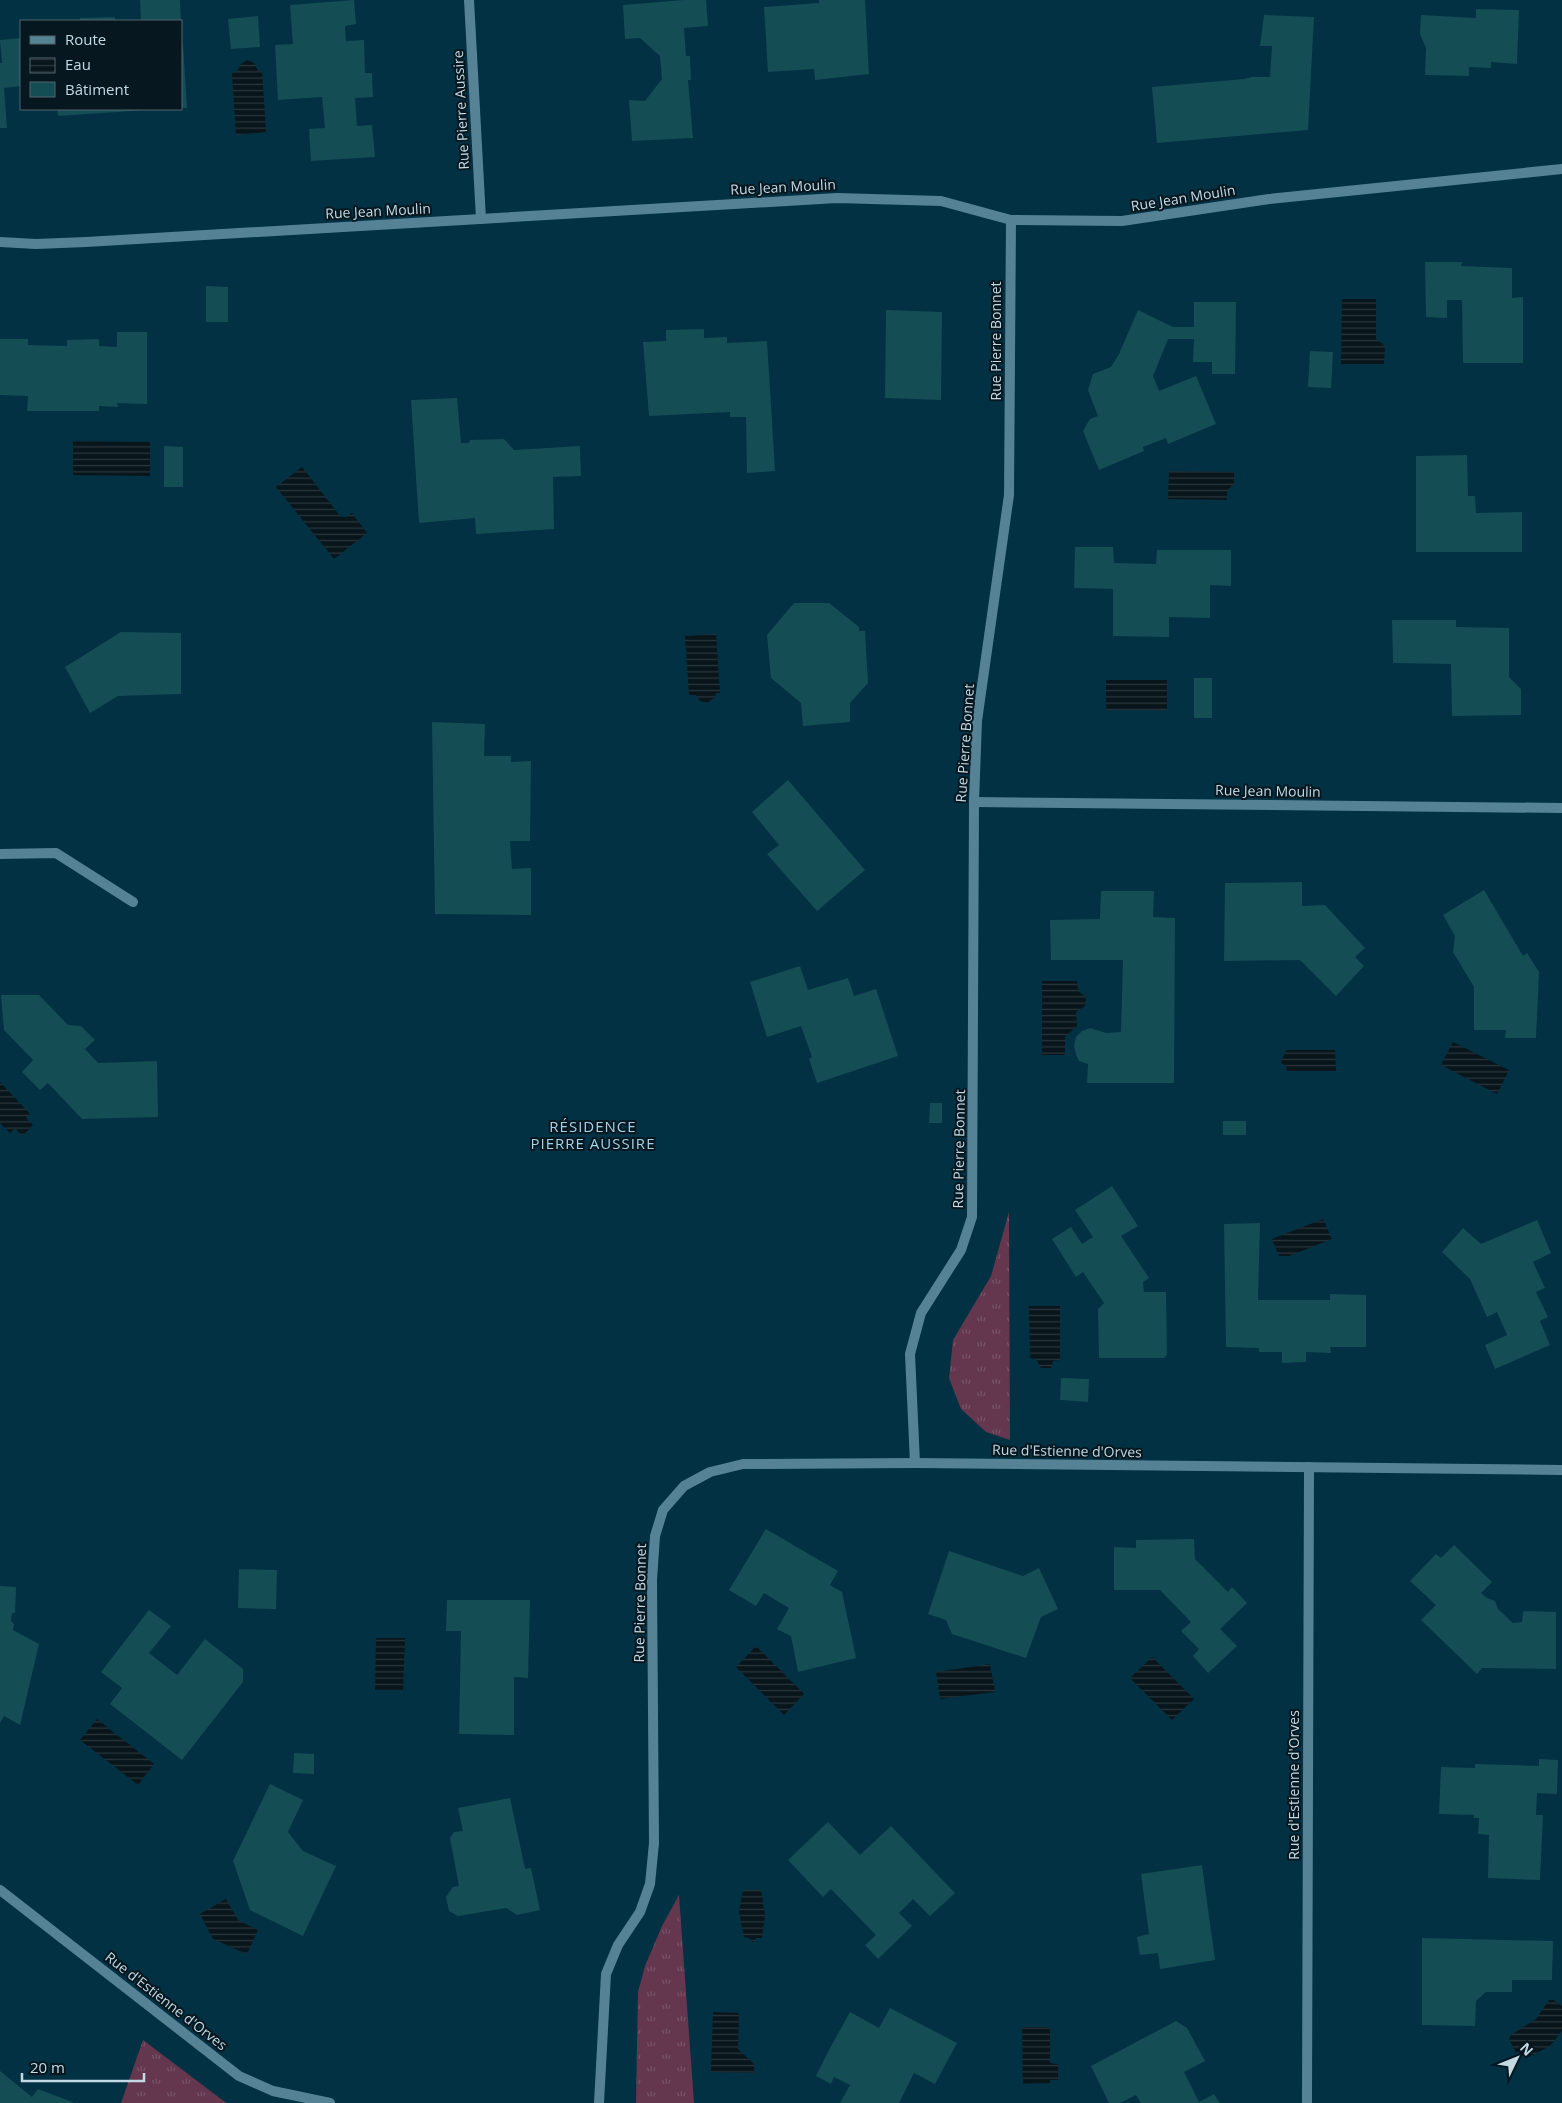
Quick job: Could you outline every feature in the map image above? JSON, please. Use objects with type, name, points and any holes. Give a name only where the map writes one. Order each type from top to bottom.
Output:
[{"type":"street","name":"Rue Pierre Aussire","points":[[469,0],[481,219]]},
{"type":"street","name":"Rue Jean Moulin","points":[[0,242],[36,244],[86,242],[837,198],[941,201],[1011,220],[1122,221],[1269,199],[1562,169]]},
{"type":"street","name":"Rue Pierre Bonnet","points":[[599,2103],[606,1974],[618,1945],[640,1912],[650,1884],[654,1843],[652,1580],[655,1536],[663,1510],[684,1486],[710,1472],[743,1464],[914,1463],[910,1354],[921,1313],[961,1250],[972,1217],[974,802],[978,721],[1009,496],[1011,220]]},
{"type":"street","name":"Rue Jean Moulin","points":[[974,802],[1562,808]]},
{"type":"street","points":[[0,854],[56,853],[133,902]]},
{"type":"street","name":"Rue d'Estienne d'Orves","points":[[914,1463],[1562,1470]]},
{"type":"street","name":"Rue d'Estienne d'Orves","points":[[1307,2103],[1309,1468]]},
{"type":"street","name":"Rue d'Estienne d'Orves","points":[[0,1890],[239,2076],[273,2091],[330,2103]]},
{"type":"green space","points":[[1009,1212],[1010,1440],[986,1432],[961,1409],[949,1378],[953,1340],[991,1276]]},
{"type":"green space","points":[[679,1895],[694,2103],[636,2103],[638,1992],[645,1966],[662,1926]]},
{"type":"green space","points":[[143,2040],[225,2102],[227,2103],[121,2103]]},
{"type":"water","points":[[247,60],[254,63],[258,71],[262,71],[266,132],[236,135],[232,73],[237,72],[241,64]]},
{"type":"water","points":[[1342,299],[1376,299],[1376,339],[1385,346],[1384,364],[1341,364]]},
{"type":"water","points":[[73,441],[150,442],[150,476],[73,475]]},
{"type":"water","points":[[302,467],[341,517],[347,517],[352,513],[367,533],[334,559],[276,487]]},
{"type":"water","points":[[1169,471],[1234,472],[1234,484],[1227,490],[1227,500],[1168,499]]},
{"type":"water","points":[[716,634],[720,693],[716,693],[715,697],[707,703],[700,701],[696,695],[689,695],[685,636]]},
{"type":"water","points":[[1106,680],[1167,680],[1167,710],[1106,710]]},
{"type":"water","points":[[1042,981],[1077,981],[1078,991],[1086,997],[1085,1006],[1076,1012],[1077,1026],[1065,1037],[1065,1055],[1042,1055]]},
{"type":"water","points":[[1453,1042],[1509,1070],[1497,1094],[1441,1065]]},
{"type":"water","points":[[1286,1050],[1335,1050],[1336,1071],[1287,1071],[1281,1062]]},
{"type":"water","points":[[0,1082],[30,1114],[26,1118],[33,1125],[22,1136],[15,1128],[10,1133],[0,1123]]},
{"type":"water","points":[[1323,1219],[1332,1239],[1289,1256],[1279,1256],[1272,1239]]},
{"type":"water","points":[[1029,1306],[1060,1306],[1060,1360],[1053,1361],[1051,1368],[1041,1368],[1036,1359],[1030,1358]]},
{"type":"water","points":[[376,1638],[405,1638],[403,1690],[375,1690]]},
{"type":"water","points":[[756,1646],[804,1694],[784,1715],[736,1667]]},
{"type":"water","points":[[1152,1657],[1194,1699],[1172,1720],[1130,1678]]},
{"type":"water","points":[[990,1664],[995,1692],[940,1699],[936,1672]]},
{"type":"water","points":[[97,1719],[154,1764],[138,1785],[80,1740]]},
{"type":"water","points":[[743,1890],[761,1890],[765,1915],[762,1938],[756,1938],[753,1943],[749,1938],[744,1937],[739,1912]]},
{"type":"water","points":[[226,1899],[238,1920],[258,1930],[247,1954],[213,1939],[200,1914]]},
{"type":"water","points":[[1549,2000],[1554,2000],[1562,2006],[1562,2031],[1550,2046],[1529,2057],[1516,2053],[1509,2039],[1511,2035],[1536,2019]]},
{"type":"water","points":[[713,2012],[739,2013],[738,2049],[754,2064],[754,2073],[711,2072]]},
{"type":"water","points":[[1022,2027],[1050,2027],[1050,2063],[1058,2064],[1058,2080],[1050,2080],[1050,2083],[1023,2084]]},
{"type":"building","points":[[140,0],[180,0],[181,20],[141,20]]},
{"type":"building","points":[[354,0],[356,24],[345,26],[346,41],[364,40],[365,73],[372,73],[373,97],[355,98],[357,126],[372,125],[375,157],[311,161],[309,129],[325,128],[322,97],[278,100],[275,45],[293,44],[290,5]]},
{"type":"building","points":[[706,0],[708,26],[684,28],[686,56],[690,56],[691,80],[688,80],[693,138],[632,141],[629,100],[645,101],[662,79],[660,56],[640,38],[625,39],[623,5]]},
{"type":"building","points":[[819,0],[865,0],[869,74],[815,80],[814,69],[768,72],[764,7],[819,3]]},
{"type":"building","points":[[1476,9],[1519,10],[1517,64],[1491,62],[1491,68],[1469,67],[1469,76],[1425,75],[1426,48],[1420,34],[1421,15],[1476,18]]},
{"type":"building","points":[[1264,15],[1314,17],[1308,130],[1157,143],[1152,87],[1252,77],[1270,77],[1272,46],[1260,46]]},
{"type":"building","points":[[258,16],[260,47],[231,49],[228,19]]},
{"type":"building","points":[[115,17],[115,20],[80,20],[80,18]]},
{"type":"building","points":[[20,38],[20,86],[4,88],[7,128],[0,128],[0,63],[2,63],[0,40]]},
{"type":"building","points":[[183,44],[187,108],[182,108]]},
{"type":"building","points":[[57,110],[147,110],[58,116]]},
{"type":"building","points":[[1425,262],[1462,262],[1461,266],[1512,268],[1512,298],[1523,297],[1523,363],[1463,363],[1462,300],[1447,300],[1447,318],[1426,317]]},
{"type":"building","points":[[206,286],[228,287],[228,322],[206,322]]},
{"type":"building","points":[[1194,302],[1236,302],[1235,374],[1212,374],[1212,362],[1193,362],[1194,339],[1168,339],[1153,376],[1159,391],[1196,376],[1216,424],[1168,444],[1166,438],[1143,447],[1144,451],[1099,470],[1083,431],[1090,419],[1098,416],[1088,390],[1093,374],[1111,367],[1119,354],[1138,310],[1173,327],[1194,327]]},
{"type":"building","points":[[886,310],[942,312],[941,400],[885,398]]},
{"type":"building","points":[[704,329],[704,338],[727,337],[727,343],[767,341],[775,471],[747,473],[746,417],[730,417],[730,412],[649,416],[643,342],[666,341],[666,330]]},
{"type":"building","points":[[117,332],[147,332],[147,404],[117,403],[118,407],[99,406],[99,411],[27,411],[28,396],[0,395],[0,339],[28,339],[28,345],[67,346],[67,340],[99,339],[99,346],[117,347]]},
{"type":"building","points":[[1310,351],[1333,352],[1331,388],[1308,387]]},
{"type":"building","points":[[457,398],[461,443],[469,443],[470,440],[504,439],[514,450],[580,446],[581,476],[553,477],[554,529],[476,534],[475,518],[419,523],[411,400]]},
{"type":"building","points":[[164,446],[183,447],[183,487],[164,487]]},
{"type":"building","points":[[1467,455],[1468,496],[1475,496],[1476,513],[1522,512],[1522,552],[1416,552],[1416,456]]},
{"type":"building","points":[[1075,547],[1113,547],[1114,563],[1156,564],[1157,550],[1231,550],[1231,586],[1210,585],[1210,618],[1169,617],[1169,637],[1113,636],[1113,589],[1074,588]]},
{"type":"building","points":[[794,603],[829,603],[859,627],[859,631],[865,631],[868,683],[850,703],[850,722],[803,726],[801,703],[771,678],[767,635]]},
{"type":"building","points":[[1392,620],[1456,620],[1456,627],[1509,628],[1509,677],[1521,689],[1521,715],[1452,716],[1451,664],[1393,663]]},
{"type":"building","points":[[121,632],[181,633],[181,694],[118,696],[90,713],[65,667]]},
{"type":"building","points":[[1194,678],[1212,678],[1212,718],[1194,718]]},
{"type":"building","points":[[432,722],[485,724],[484,756],[511,756],[511,762],[531,761],[530,841],[510,841],[512,869],[531,868],[531,915],[435,914]]},
{"type":"building","points":[[788,780],[865,870],[817,911],[767,854],[779,845],[752,812]]},
{"type":"building","points":[[1302,882],[1302,906],[1325,905],[1365,948],[1355,957],[1364,966],[1336,996],[1300,960],[1224,961],[1225,883]]},
{"type":"building","points":[[1484,890],[1523,956],[1527,953],[1539,972],[1536,1038],[1505,1038],[1506,1030],[1474,1030],[1474,987],[1453,952],[1455,936],[1443,915]]},
{"type":"building","points":[[1101,891],[1154,891],[1153,917],[1175,918],[1174,1083],[1087,1083],[1088,1064],[1079,1061],[1076,1055],[1074,1046],[1076,1037],[1082,1031],[1090,1028],[1106,1033],[1121,1032],[1123,960],[1051,960],[1050,920],[1100,919]]},
{"type":"building","points":[[800,966],[808,990],[848,978],[854,996],[876,989],[898,1056],[817,1083],[809,1059],[812,1057],[801,1026],[767,1037],[750,982]]},
{"type":"building","points":[[1,995],[39,995],[68,1025],[81,1026],[95,1040],[85,1049],[98,1063],[157,1061],[158,1117],[82,1119],[48,1083],[40,1090],[22,1072],[33,1060],[4,1030]]},
{"type":"building","points":[[930,1103],[942,1103],[942,1123],[929,1123]]},
{"type":"building","points":[[1223,1121],[1246,1121],[1246,1135],[1223,1135]]},
{"type":"building","points":[[1112,1186],[1138,1226],[1121,1236],[1149,1278],[1143,1282],[1144,1292],[1166,1292],[1167,1355],[1164,1358],[1099,1358],[1098,1309],[1104,1303],[1083,1272],[1076,1277],[1052,1239],[1071,1227],[1082,1244],[1093,1237],[1075,1210]]},
{"type":"building","points":[[1537,1220],[1551,1253],[1533,1262],[1545,1288],[1536,1292],[1548,1317],[1540,1321],[1550,1345],[1495,1369],[1485,1345],[1507,1335],[1497,1312],[1487,1317],[1470,1279],[1442,1252],[1463,1228],[1481,1244]]},
{"type":"building","points":[[1260,1223],[1258,1300],[1330,1300],[1330,1294],[1366,1295],[1366,1347],[1330,1347],[1331,1353],[1306,1352],[1306,1362],[1282,1363],[1282,1352],[1259,1352],[1259,1348],[1226,1347],[1224,1224]]},
{"type":"building","points":[[1061,1378],[1089,1379],[1088,1402],[1060,1400]]},
{"type":"building","points":[[766,1529],[838,1571],[830,1585],[842,1592],[856,1658],[798,1672],[791,1636],[777,1629],[789,1608],[764,1593],[756,1606],[729,1590]]},
{"type":"building","points":[[1194,1539],[1195,1559],[1228,1592],[1232,1587],[1247,1603],[1220,1629],[1237,1646],[1208,1673],[1193,1656],[1199,1649],[1181,1631],[1191,1622],[1160,1590],[1114,1590],[1114,1547],[1136,1548],[1136,1540]]},
{"type":"building","points":[[1454,1545],[1492,1582],[1481,1593],[1495,1601],[1498,1609],[1513,1623],[1522,1622],[1523,1611],[1556,1612],[1556,1669],[1482,1668],[1477,1674],[1421,1620],[1436,1605],[1410,1581],[1436,1554],[1441,1558]]},
{"type":"building","points":[[949,1551],[1023,1576],[1039,1568],[1058,1609],[1041,1617],[1026,1658],[952,1634],[946,1620],[928,1614]]},
{"type":"building","points":[[239,1569],[277,1570],[276,1609],[238,1608]]},
{"type":"building","points":[[0,1586],[16,1587],[15,1613],[12,1613],[11,1621],[14,1624],[13,1630],[39,1644],[20,1725],[4,1716],[0,1723]]},
{"type":"building","points":[[447,1600],[530,1600],[528,1678],[514,1677],[514,1735],[459,1734],[461,1631],[446,1631]]},
{"type":"building","points":[[149,1610],[171,1626],[149,1653],[177,1675],[205,1639],[243,1669],[243,1682],[182,1760],[110,1704],[122,1688],[101,1672]]},
{"type":"building","points":[[294,1753],[314,1754],[314,1774],[293,1773]]},
{"type":"building","points":[[1539,1759],[1558,1760],[1557,1794],[1537,1793],[1536,1815],[1543,1815],[1540,1880],[1488,1878],[1489,1835],[1478,1834],[1479,1818],[1474,1818],[1474,1815],[1439,1814],[1441,1767],[1475,1768],[1475,1764],[1539,1766]]},
{"type":"building","points":[[270,1784],[303,1800],[288,1832],[303,1851],[336,1866],[303,1936],[250,1910],[233,1861]]},
{"type":"building","points":[[510,1798],[525,1869],[531,1868],[540,1910],[517,1915],[506,1908],[458,1916],[449,1911],[446,1897],[453,1887],[459,1886],[450,1838],[454,1832],[463,1831],[458,1808]]},
{"type":"building","points":[[828,1822],[860,1855],[891,1826],[955,1893],[930,1916],[913,1899],[899,1913],[912,1926],[878,1959],[865,1945],[876,1935],[831,1889],[823,1897],[788,1860]]},
{"type":"building","points":[[1202,1865],[1215,1960],[1160,1969],[1158,1953],[1140,1955],[1137,1937],[1149,1934],[1141,1874]]},
{"type":"building","points":[[1422,1938],[1553,1941],[1552,1980],[1512,1980],[1512,1992],[1486,1992],[1476,2001],[1475,2026],[1422,2025]]},
{"type":"building","points":[[890,2008],[957,2043],[935,2084],[914,2073],[899,2103],[840,2103],[850,2085],[834,2077],[831,2084],[816,2076],[829,2050],[850,2012],[879,2028]]},
{"type":"building","points":[[1176,2021],[1187,2028],[1205,2061],[1184,2072],[1199,2102],[1214,2094],[1220,2103],[1141,2103],[1136,2095],[1120,2103],[1109,2103],[1091,2066]]},
{"type":"building","points":[[0,2071],[32,2097],[38,2089],[75,2103],[0,2103]]},
{"type":"district","name":"RÉSIDENCE PIERRE AUSSIRE","points":[[593,1136]]}]
